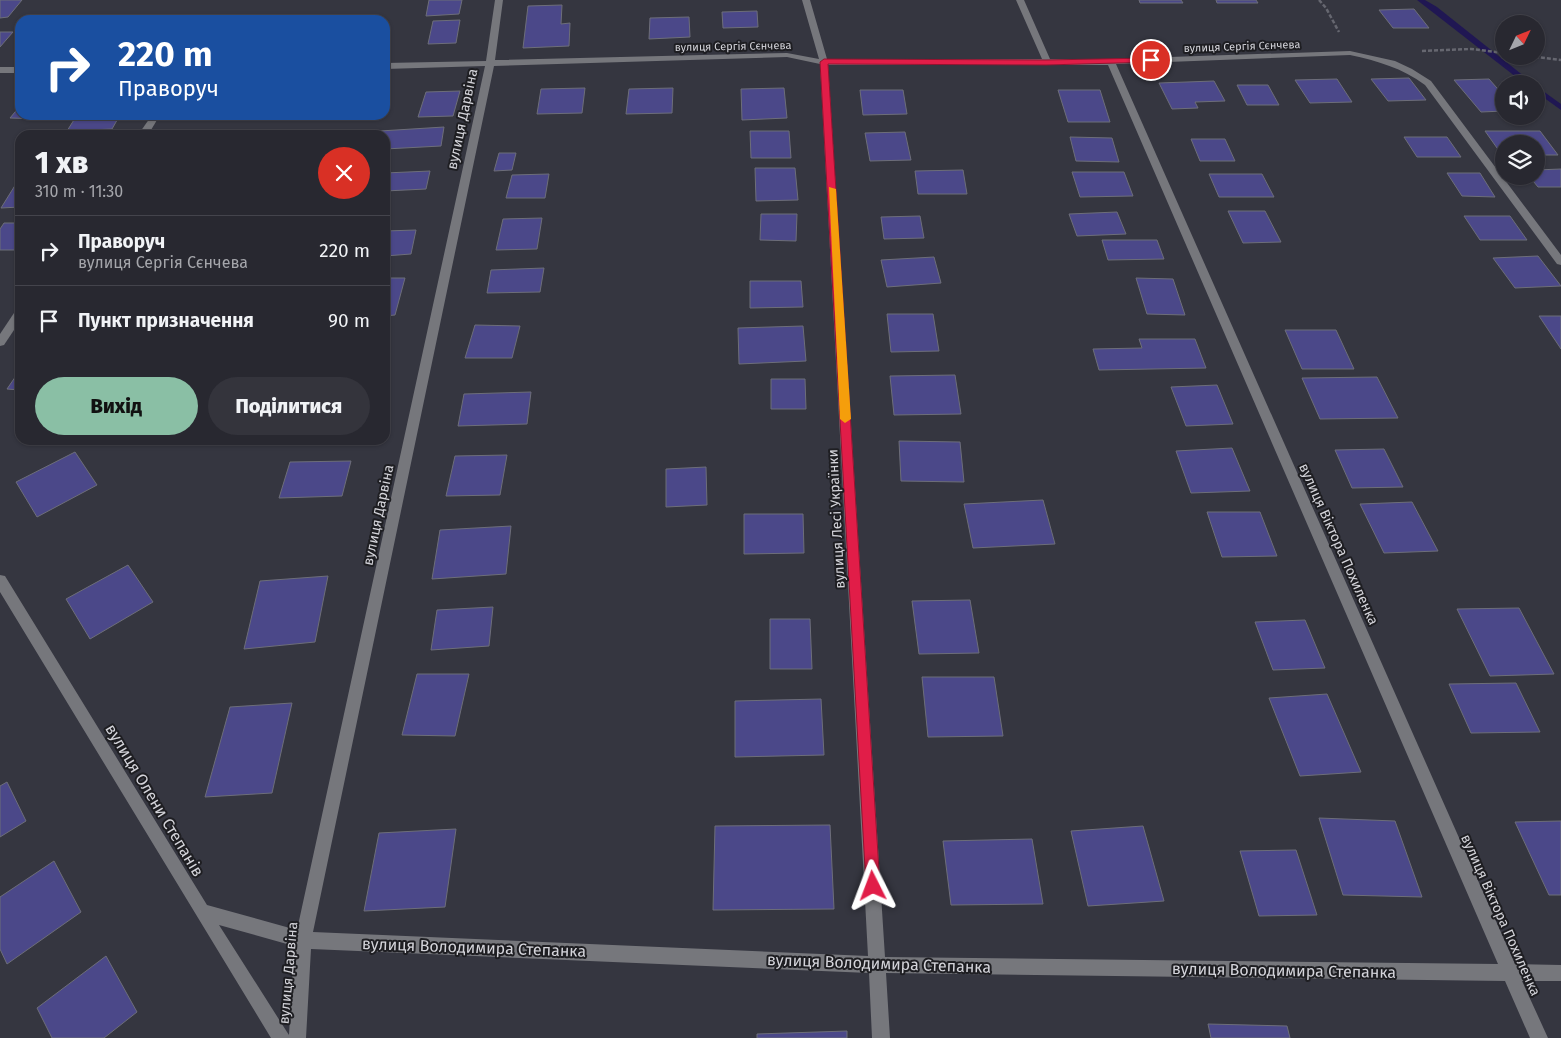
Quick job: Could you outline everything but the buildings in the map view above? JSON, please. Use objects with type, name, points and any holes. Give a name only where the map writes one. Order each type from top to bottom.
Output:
[{"type":"street","name":"вулиця Дарвіна","points":[[297,1038],[303,940],[490,63],[499,0]]},
{"type":"street","name":"вулиця Лесі Українки","points":[[806,0],[824,62],[881,1038]]},
{"type":"street","points":[[1020,0],[1046,62]]},
{"type":"street","name":"вулиця Сергія Сєнчева","points":[[390,66],[787,55],[824,62],[1111,62],[1350,53],[1381,58],[1410,69],[1428,83],[1561,262]]},
{"type":"street","name":"вулиця Віктора Похиленка","points":[[1111,62],[1539,1038]]},
{"type":"street","points":[[0,70],[15,70]]},
{"type":"street","points":[[0,342],[15,320]]},
{"type":"street","name":"вулиця Олени Степанів","points":[[0,580],[281,1038]]},
{"type":"street","name":"вулиця Володимира Степанка","points":[[202,912],[303,940],[878,965],[1561,973]]},
{"type":"path","points":[[1319,0],[1326,8],[1350,53]]},
{"type":"path","points":[[1472,50],[1495,53]]},
{"type":"path","points":[[1545,58],[1561,60]]},
{"type":"waterway","points":[[1420,0],[1518,75]]},
{"type":"waterway","points":[[1545,95],[1561,108]]},
{"type":"slow traffic","points":[[832,189],[845,419]]},
{"type":"route","points":[[873,886],[824,62],[1111,62],[1151,60]]}]
